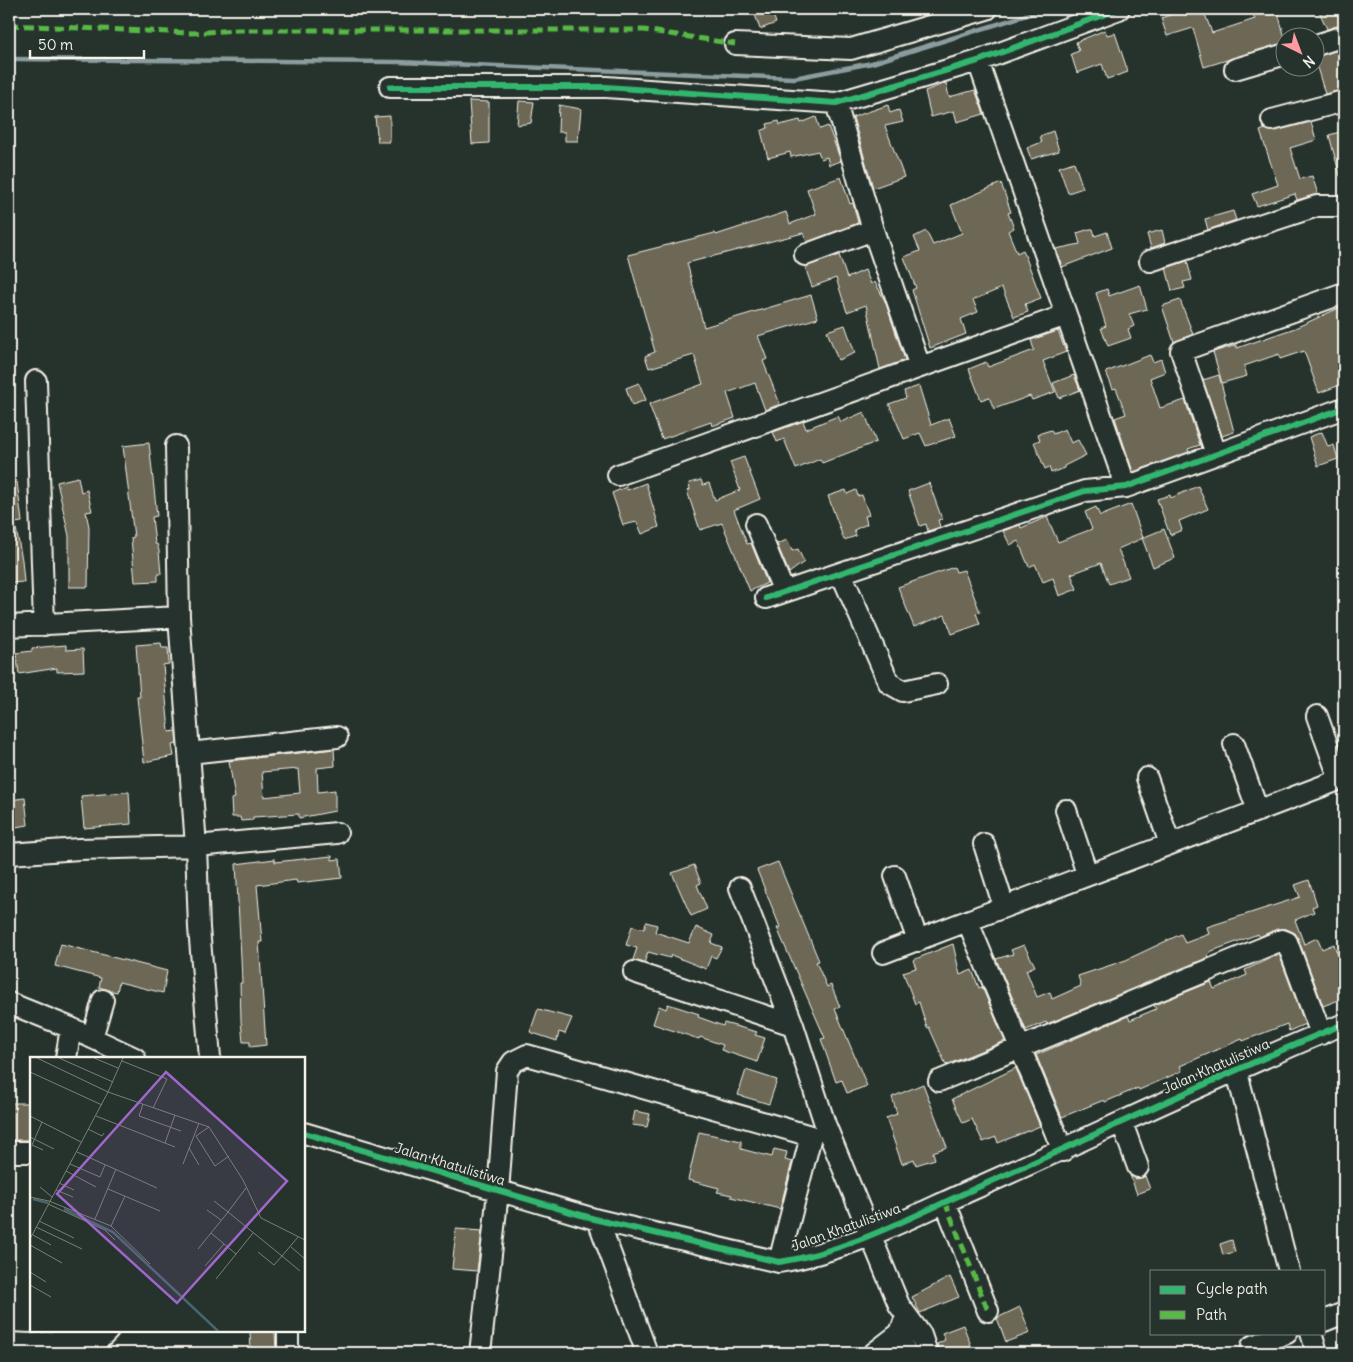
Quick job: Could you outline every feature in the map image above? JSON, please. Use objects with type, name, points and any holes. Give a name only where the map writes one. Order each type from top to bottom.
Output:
[{"type":"street","points":[[734,44],[851,49],[987,9]]},
{"type":"street","points":[[390,87],[606,87],[836,103],[978,61],[1119,9]]},
{"type":"street","points":[[1326,42],[1344,36]]},
{"type":"street","points":[[1235,69],[1276,57]]},
{"type":"street","points":[[978,61],[1126,486]]},
{"type":"street","points":[[1272,120],[1344,101]]},
{"type":"street","points":[[836,103],[873,230],[920,367]]},
{"type":"street","points":[[1150,261],[1317,206],[1344,206]]},
{"type":"street","points":[[806,255],[873,230]]},
{"type":"street","points":[[1216,454],[1181,351],[1344,294]]},
{"type":"street","points":[[618,475],[1066,315]]},
{"type":"street","points":[[36,380],[44,625]]},
{"type":"street","points":[[756,524],[775,595],[1085,491],[1126,486],[1344,408]]},
{"type":"street","points":[[176,446],[179,618],[196,846],[199,928],[210,1057]]},
{"type":"street","points":[[841,573],[889,683],[903,691],[937,684]]},
{"type":"street","points":[[9,626],[179,618]]},
{"type":"street","points":[[884,953],[968,922],[1087,874],[1342,779],[1317,716]]},
{"type":"street","points":[[189,753],[337,737]]},
{"type":"street","points":[[1234,744],[1258,811]]},
{"type":"street","points":[[1147,778],[1170,844]]},
{"type":"street","points":[[1066,810],[1087,874]]},
{"type":"street","points":[[9,854],[79,848],[196,846],[337,833]]},
{"type":"street","points":[[984,844],[1004,907]]},
{"type":"street","points":[[895,876],[918,941]]},
{"type":"street","points":[[740,888],[793,1024],[818,1130],[870,1235],[908,1327],[927,1353]]},
{"type":"street","points":[[968,922],[1063,1151]]},
{"type":"street","points":[[939,1080],[1282,940],[1287,942],[1320,1034]]},
{"type":"street","points":[[634,972],[793,1024]]},
{"type":"street","points":[[92,1038],[103,1000]]},
{"type":"street","points":[[9,1003],[133,1057]]},
{"type":"street","name":"Jalan Khatulistiwa","points":[[305,1133],[498,1192],[598,1220],[779,1262],[805,1258],[870,1235],[1063,1151],[1236,1069],[1344,1024]]},
{"type":"street","points":[[66,1057],[70,1028]]},
{"type":"street","points":[[480,1353],[498,1192],[507,1071],[513,1062],[528,1055],[818,1130]]},
{"type":"street","points":[[1236,1069],[1289,1270]]},
{"type":"street","points":[[1122,1123],[1138,1167]]},
{"type":"street","points":[[779,1262],[818,1130]]},
{"type":"street","points":[[9,1152],[30,1152]]},
{"type":"street","points":[[944,1202],[988,1311]]},
{"type":"street","points":[[598,1220],[647,1353]]},
{"type":"street","points":[[1326,1320],[1344,1313]]},
{"type":"street","points":[[874,1353],[908,1327]]},
{"type":"street","points":[[906,1353],[908,1327]]},
{"type":"street","points":[[9,1343],[29,1344],[101,1338],[107,1332]]},
{"type":"street","points":[[288,1332],[288,1353]]},
{"type":"street","points":[[1252,1346],[1284,1334]]},
{"type":"street","points":[[1311,1334],[1317,1353]]},
{"type":"building","points":[[753,9],[771,9],[776,23],[760,29]]},
{"type":"building","points":[[1168,9],[1203,9],[1212,33],[1255,19],[1252,12],[1261,9],[1277,9],[1282,28],[1276,28],[1276,45],[1204,67],[1193,28],[1167,36],[1161,18],[1170,15]]},
{"type":"building","points":[[1318,9],[1344,9],[1344,24],[1327,29]]},
{"type":"building","points":[[1105,30],[1107,35],[1115,33],[1128,72],[1107,79],[1102,64],[1077,73],[1071,54],[1079,51],[1076,42]]},
{"type":"building","points":[[1344,48],[1344,89],[1325,94],[1320,78],[1326,78],[1326,54]]},
{"type":"building","points":[[946,83],[949,97],[975,90],[984,114],[957,122],[954,111],[931,117],[925,91]]},
{"type":"building","points":[[469,101],[489,102],[489,143],[472,144]]},
{"type":"building","points":[[519,101],[534,102],[531,123],[517,125]]},
{"type":"building","points":[[559,105],[581,109],[578,141],[565,141],[565,132],[558,132]]},
{"type":"building","points":[[888,105],[890,113],[899,110],[903,122],[885,126],[904,177],[873,188],[853,117]]},
{"type":"building","points":[[390,116],[390,142],[378,142],[375,117]]},
{"type":"building","points":[[816,117],[820,129],[828,126],[841,161],[829,165],[827,157],[821,159],[818,151],[791,157],[790,152],[768,158],[761,131],[768,128],[767,124],[779,121],[780,125],[800,120],[801,123]]},
{"type":"building","points":[[1311,122],[1316,140],[1290,148],[1300,179],[1312,176],[1318,194],[1297,200],[1295,194],[1257,206],[1252,194],[1278,185],[1260,131],[1265,129],[1275,131]]},
{"type":"building","points":[[1053,131],[1059,151],[1031,159],[1027,148],[1042,142],[1040,136]]},
{"type":"building","points":[[1344,131],[1344,176],[1340,176],[1329,135]]},
{"type":"building","points":[[1074,162],[1083,188],[1068,193],[1059,167]]},
{"type":"building","points":[[841,177],[850,204],[853,203],[858,223],[807,242],[803,233],[687,263],[704,327],[811,295],[818,318],[758,336],[767,359],[763,361],[780,404],[765,410],[755,383],[727,393],[735,418],[712,426],[711,422],[662,439],[649,404],[703,384],[694,355],[649,368],[645,356],[655,352],[628,255],[715,233],[716,235],[786,212],[790,224],[816,214],[807,189]]},
{"type":"building","points":[[1001,183],[1011,212],[1008,213],[1014,228],[1008,231],[1017,253],[1023,250],[1041,298],[1025,304],[1028,312],[1014,317],[1002,288],[973,300],[978,312],[961,319],[966,334],[930,348],[912,290],[916,288],[904,257],[920,251],[914,237],[926,231],[933,245],[962,233],[951,205]]},
{"type":"building","points":[[1233,211],[1236,220],[1208,230],[1205,219]]},
{"type":"building","points":[[1093,229],[1095,236],[1107,232],[1112,248],[1062,267],[1056,249],[1080,244],[1077,233]]},
{"type":"building","points":[[1162,230],[1165,243],[1151,248],[1147,234]]},
{"type":"building","points":[[839,255],[847,278],[865,270],[871,284],[875,282],[885,301],[905,360],[880,369],[866,305],[847,312],[836,278],[812,287],[805,267]]},
{"type":"building","points":[[1187,261],[1192,280],[1183,282],[1185,288],[1172,291],[1166,268]]},
{"type":"building","points":[[1140,285],[1147,309],[1129,314],[1134,326],[1128,329],[1131,338],[1108,346],[1101,328],[1106,326],[1096,293],[1107,289],[1109,296]]},
{"type":"building","points":[[1180,300],[1193,334],[1174,342],[1162,306]]},
{"type":"building","points":[[1339,308],[1344,322],[1344,382],[1340,383],[1340,385],[1319,393],[1304,351],[1280,359],[1279,354],[1244,366],[1247,376],[1222,383],[1213,352],[1237,345],[1237,348],[1295,328]]},
{"type":"building","points":[[845,325],[855,353],[838,360],[827,331]]},
{"type":"building","points":[[1058,331],[1066,352],[1043,361],[1055,392],[1032,400],[1030,396],[994,409],[989,397],[981,400],[969,369],[986,362],[988,367],[1034,350],[1031,340]]},
{"type":"building","points":[[1150,355],[1153,362],[1161,359],[1165,372],[1150,378],[1160,408],[1185,400],[1200,445],[1188,449],[1189,452],[1133,472],[1115,418],[1126,414],[1116,388],[1113,389],[1106,372]]},
{"type":"building","points":[[1074,375],[1080,390],[1059,398],[1053,383]]},
{"type":"building","points":[[1219,375],[1234,432],[1222,436],[1203,380]]},
{"type":"building","points":[[639,383],[646,400],[632,405],[626,388]]},
{"type":"building","points":[[919,386],[931,425],[949,418],[956,436],[926,446],[920,433],[904,439],[889,404],[906,398],[904,391]]},
{"type":"building","points":[[864,412],[876,442],[822,463],[820,459],[796,469],[784,439],[777,442],[773,432],[803,421],[806,429],[838,416],[841,422]]},
{"type":"building","points":[[1065,429],[1071,443],[1078,440],[1086,455],[1051,473],[1049,467],[1045,469],[1034,442],[1040,440],[1038,434],[1051,430],[1053,434]]},
{"type":"building","points":[[1322,432],[1328,447],[1334,445],[1338,459],[1318,466],[1309,437]]},
{"type":"building","points":[[149,443],[157,516],[152,517],[155,544],[157,544],[159,551],[161,574],[158,574],[158,581],[135,582],[131,538],[134,537],[123,446]]},
{"type":"building","points":[[744,457],[760,499],[734,510],[747,544],[751,543],[767,583],[750,591],[722,523],[700,530],[687,491],[690,490],[689,483],[701,480],[703,485],[709,483],[715,500],[740,490],[730,462]]},
{"type":"building","points":[[78,477],[81,492],[87,490],[92,511],[86,512],[89,527],[88,587],[69,587],[69,536],[57,482]]},
{"type":"building","points":[[9,482],[17,482],[22,522],[15,523],[24,582],[9,583]]},
{"type":"building","points":[[646,483],[659,527],[642,534],[637,522],[623,525],[612,493],[626,487],[627,490]]},
{"type":"building","points":[[929,483],[942,519],[938,520],[940,527],[928,531],[926,524],[920,526],[908,491]]},
{"type":"building","points":[[1198,486],[1208,509],[1179,521],[1182,530],[1170,535],[1157,499],[1170,495],[1171,498]]},
{"type":"building","points":[[846,490],[847,494],[856,490],[858,496],[862,495],[869,515],[865,516],[867,524],[854,530],[856,536],[844,540],[828,496]]},
{"type":"building","points":[[1131,504],[1143,538],[1118,549],[1129,577],[1109,584],[1101,563],[1071,574],[1077,589],[1059,596],[1053,578],[1043,582],[1035,564],[1029,567],[1018,541],[1010,545],[1003,531],[1020,525],[1021,528],[1047,517],[1058,542],[1092,529],[1085,512],[1096,507],[1100,516]]},
{"type":"building","points":[[1164,529],[1175,558],[1153,567],[1142,538]]},
{"type":"building","points":[[787,540],[792,551],[798,549],[804,562],[789,573],[777,544]]},
{"type":"building","points":[[954,567],[956,572],[964,570],[980,612],[976,613],[980,624],[952,634],[945,615],[914,627],[898,587]]},
{"type":"building","points":[[161,643],[162,648],[168,648],[169,664],[163,665],[169,732],[176,731],[177,744],[172,745],[174,756],[144,762],[137,697],[140,697],[136,645]]},
{"type":"building","points":[[66,645],[66,650],[83,649],[84,671],[57,672],[57,668],[19,674],[16,653],[32,651],[32,648]]},
{"type":"building","points":[[334,749],[335,766],[317,768],[318,792],[335,790],[335,811],[299,818],[299,814],[253,817],[253,820],[241,821],[240,817],[232,817],[231,799],[235,798],[229,761]],"holes":[[[298,769],[300,793],[264,797],[262,772]]]},
{"type":"building","points":[[129,792],[131,824],[84,828],[81,796]]},
{"type":"building","points":[[25,798],[28,825],[9,828],[9,800]]},
{"type":"building","points":[[332,856],[332,860],[340,859],[342,878],[297,883],[296,880],[257,885],[262,942],[259,942],[266,1045],[250,1047],[250,1042],[243,1042],[241,1021],[240,983],[242,983],[236,864],[275,859],[275,862]]},
{"type":"building","points":[[778,862],[819,961],[816,962],[827,987],[831,985],[840,1007],[835,1009],[867,1086],[847,1093],[842,1080],[836,1082],[821,1039],[825,1038],[777,928],[780,927],[757,870]]},
{"type":"building","points":[[694,865],[701,883],[697,885],[707,909],[691,916],[672,873]]},
{"type":"building","points":[[1309,880],[1317,905],[1312,907],[1314,912],[1295,920],[1304,944],[1317,938],[1322,949],[1334,944],[1337,953],[1344,950],[1344,998],[1323,1006],[1298,938],[1295,933],[1286,929],[1277,929],[1259,937],[1258,934],[1212,951],[1208,954],[1209,957],[1047,1024],[1046,1022],[1026,1030],[996,959],[1013,954],[1011,950],[1024,945],[1035,966],[1026,970],[1037,997],[1050,992],[1052,999],[1081,986],[1078,976],[1126,960],[1181,934],[1185,943],[1209,934],[1207,927],[1300,897],[1295,885]]},
{"type":"building","points":[[646,922],[657,925],[655,932],[689,943],[696,927],[714,935],[711,943],[722,947],[716,958],[711,956],[706,969],[671,955],[670,958],[648,952],[644,963],[633,960],[637,948],[626,945],[632,926],[644,929]]},
{"type":"building","points":[[61,944],[167,971],[163,993],[119,982],[117,992],[108,990],[99,987],[101,978],[55,966]]},
{"type":"building","points":[[953,944],[960,975],[972,970],[979,988],[982,987],[1005,1041],[946,1065],[929,1027],[927,1028],[919,1002],[915,1004],[903,972],[916,968],[913,960]]},
{"type":"building","points":[[1279,954],[1305,1024],[1289,1031],[1287,1024],[1243,1041],[1242,1039],[1180,1066],[1182,1071],[1139,1090],[1138,1088],[1062,1117],[1036,1055],[1128,1016],[1130,1020],[1156,1009],[1154,1005],[1211,982],[1214,989],[1247,975],[1245,970]]},
{"type":"building","points":[[668,1004],[699,1014],[698,1017],[723,1026],[724,1023],[757,1032],[755,1035],[765,1038],[757,1062],[721,1050],[723,1045],[653,1024],[659,1006],[666,1009]]},
{"type":"building","points":[[538,1009],[572,1018],[565,1034],[559,1032],[557,1041],[530,1032]]},
{"type":"building","points":[[1016,1068],[1040,1126],[998,1143],[996,1137],[983,1142],[972,1119],[963,1123],[952,1099]]},
{"type":"building","points":[[746,1070],[777,1080],[769,1104],[738,1095]]},
{"type":"building","points":[[923,1084],[947,1147],[933,1152],[935,1159],[916,1165],[914,1159],[902,1164],[886,1118],[897,1114],[892,1097]]},
{"type":"building","points":[[9,1103],[30,1103],[30,1140],[10,1140]]},
{"type":"building","points":[[635,1111],[650,1114],[647,1127],[632,1125]]},
{"type":"building","points":[[699,1132],[741,1141],[741,1149],[772,1157],[774,1149],[787,1152],[785,1160],[792,1162],[780,1209],[731,1197],[732,1195],[717,1192],[719,1188],[688,1180]]},
{"type":"building","points":[[1130,1175],[1136,1179],[1145,1176],[1150,1189],[1137,1194]]},
{"type":"building","points":[[456,1229],[482,1231],[477,1271],[452,1269]]},
{"type":"building","points":[[1232,1240],[1235,1252],[1223,1255],[1220,1244]]},
{"type":"building","points":[[950,1277],[959,1297],[920,1313],[912,1297]]},
{"type":"building","points":[[1020,1307],[1030,1333],[1006,1342],[997,1318]]},
{"type":"building","points":[[963,1325],[974,1353],[941,1353],[937,1344],[945,1340],[942,1333]]},
{"type":"building","points":[[250,1332],[275,1332],[276,1353],[251,1353]]},
{"type":"waterway","points":[[9,59],[399,62],[794,78],[872,63],[1046,9]]},
{"type":"marked path","points":[[9,25],[192,33],[237,30],[644,30],[735,44]]},
{"type":"marked path","points":[[945,1202],[988,1311]]},
{"type":"cycle path","points":[[390,87],[606,87],[836,103],[978,61],[1119,9]]},
{"type":"cycle path","points":[[766,598],[1085,491],[1126,487],[1344,408]]},
{"type":"cycle path","points":[[305,1133],[598,1220],[779,1262],[828,1251],[852,1243],[1249,1064],[1344,1024]]}]
